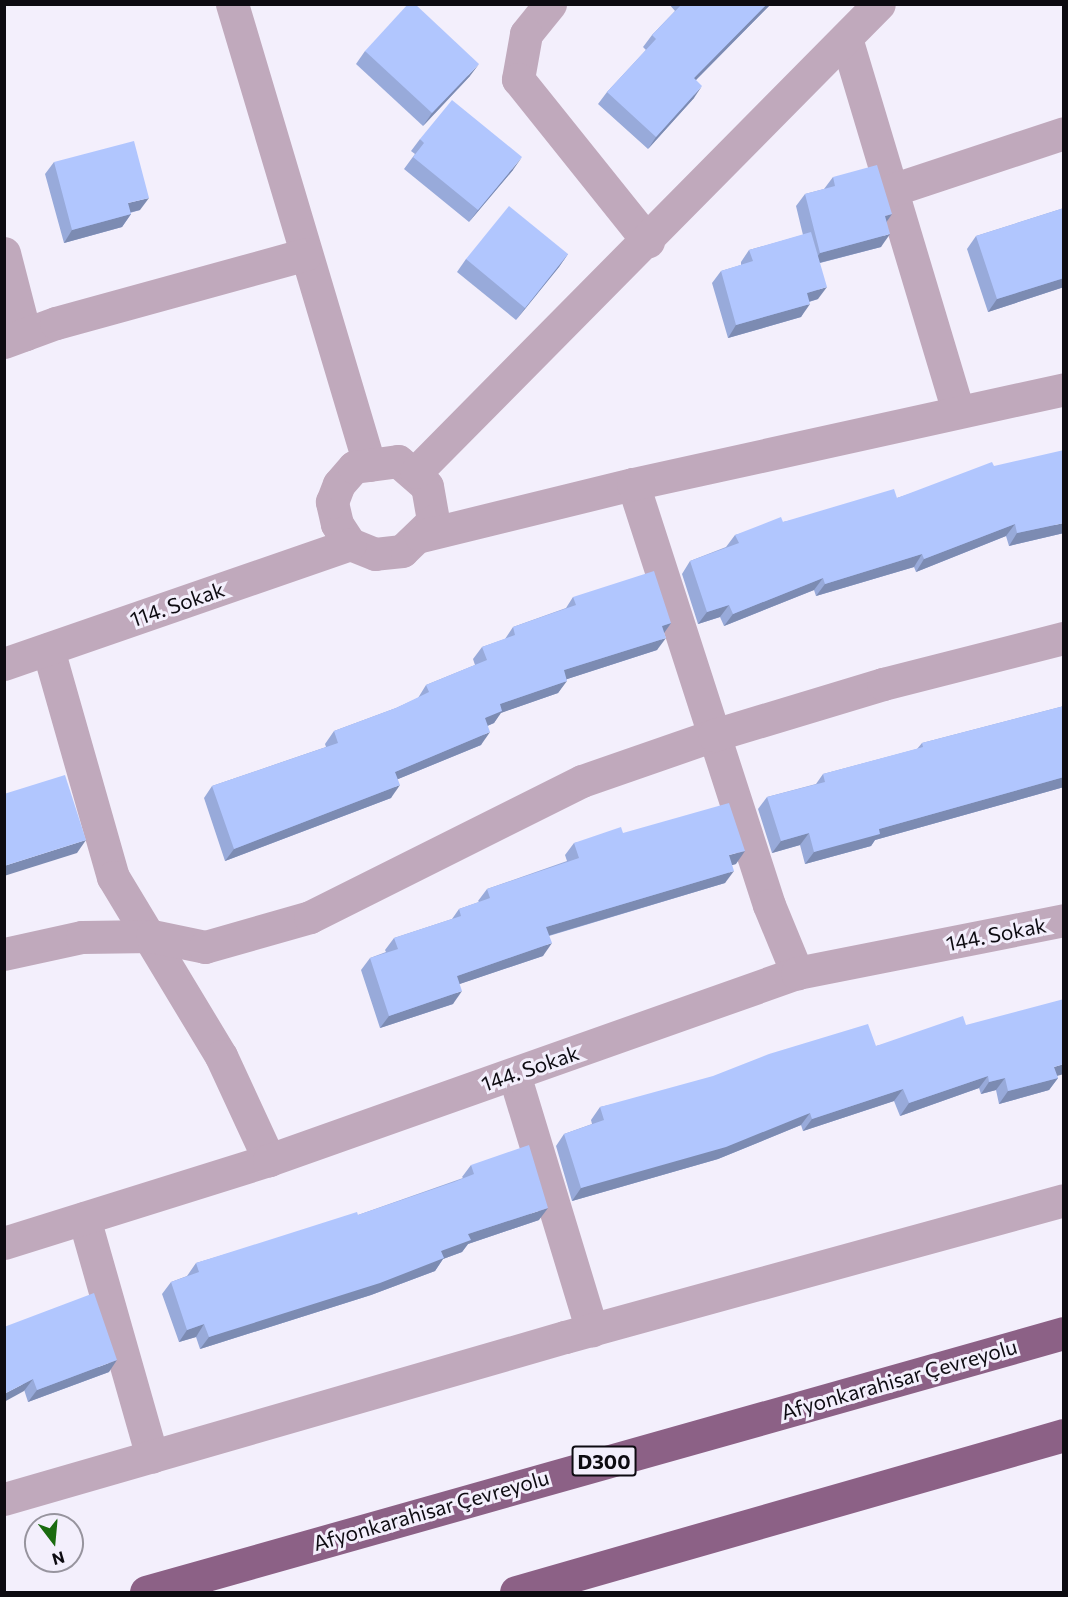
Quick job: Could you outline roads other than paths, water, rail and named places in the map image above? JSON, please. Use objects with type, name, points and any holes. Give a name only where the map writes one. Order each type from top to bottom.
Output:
[{"type":"highway","name":"Afyonkarahisar Çevreyolu","points":[[146,1593],[1064,1333]]},
{"type":"highway","points":[[516,1593],[1064,1435]]},
{"type":"street","points":[[232,4],[369,465]]},
{"type":"street","points":[[550,4],[526,34],[518,80],[648,241]]},
{"type":"street","points":[[416,472],[648,241],[879,4]]},
{"type":"street","points":[[846,38],[958,412]]},
{"type":"street","points":[[892,190],[1064,133]]},
{"type":"street","points":[[4,253],[15,338],[306,254]]},
{"type":"street","points":[[421,536],[633,484],[1064,389]]},
{"type":"street","points":[[398,461],[416,472],[427,486],[432,502],[433,521],[421,536],[402,550],[375,554],[350,544],[337,524],[332,502],[339,484],[354,467],[369,465],[398,461]]},
{"type":"street","points":[[633,484],[769,905],[797,974]]},
{"type":"street","name":"114. Sokak","points":[[4,664],[350,544]]},
{"type":"street","points":[[4,954],[82,937],[152,936],[205,947],[310,917],[582,781],[714,735],[883,684],[1064,638]]},
{"type":"street","points":[[48,649],[113,877],[152,936],[221,1056],[269,1160]]},
{"type":"street","name":"144. Sokak","points":[[4,1243],[269,1160],[797,974],[1064,920]]},
{"type":"street","points":[[514,1074],[592,1330]]},
{"type":"street","points":[[4,1499],[592,1330],[1064,1200]]},
{"type":"street","points":[[84,1218],[152,1456]]}]
